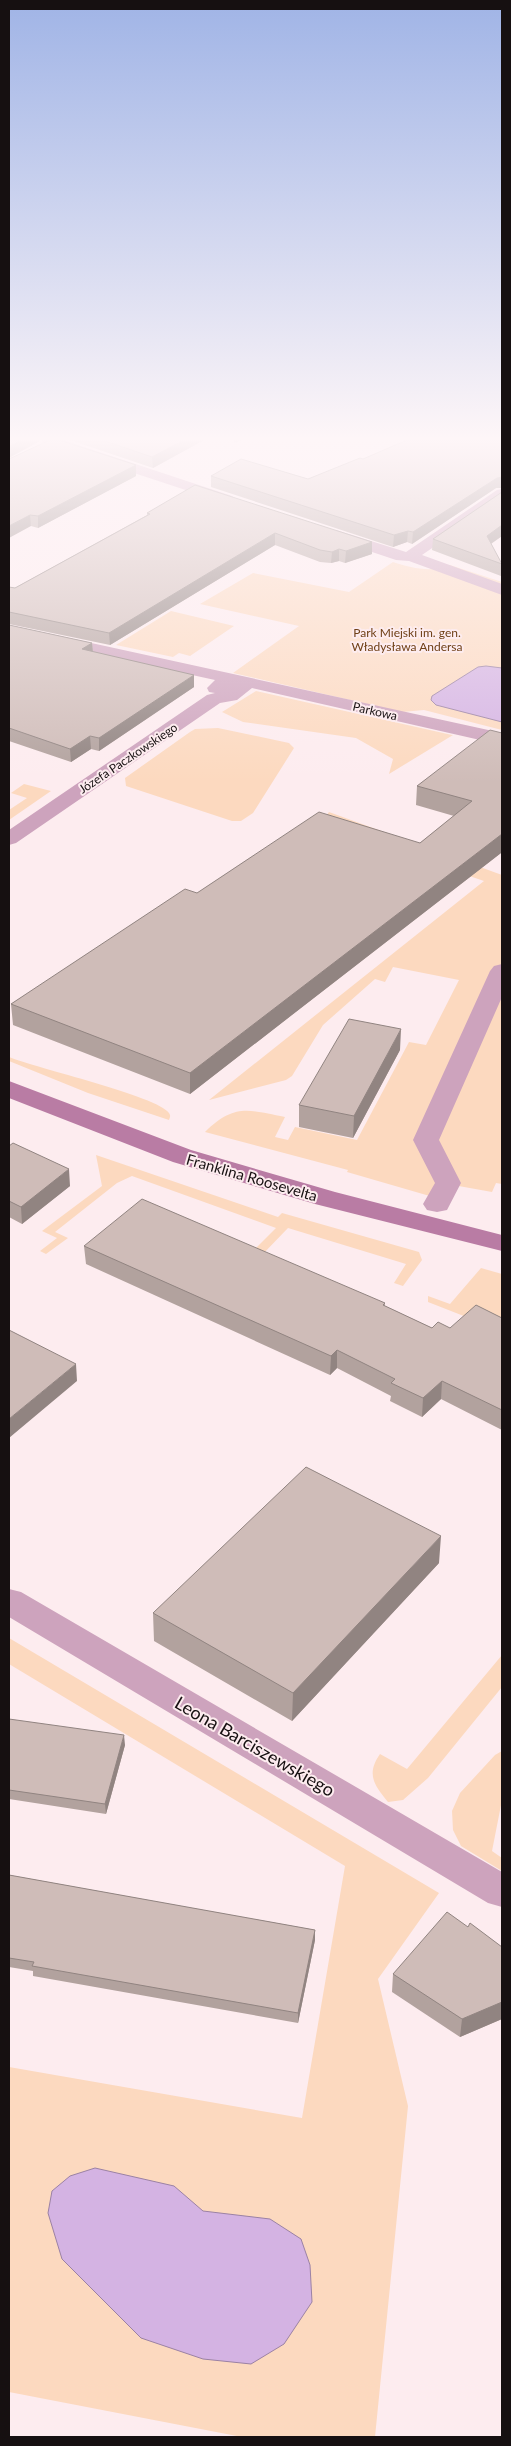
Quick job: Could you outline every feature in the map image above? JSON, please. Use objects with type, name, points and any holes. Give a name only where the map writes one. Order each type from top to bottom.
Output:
[{"type":"street","points":[[400,554],[502,590]]},
{"type":"street","name":"Parkowa","points":[[9,630],[232,683],[502,739]]},
{"type":"street","name":"Józefa Paczkowskiego","points":[[9,840],[214,699],[230,696],[232,683]]},
{"type":"street","points":[[437,1204],[448,1183],[426,1140],[502,971]]},
{"type":"street","name":"Franklina Roosevelta","points":[[9,1089],[182,1156],[325,1198],[502,1242]]},
{"type":"street","name":"Leona Barciszewskiego","points":[[9,1602],[502,1891]]},
{"type":"green space","name":"Park Miejski im. gen. Władysława Andersa","points":[[393,562],[414,568],[429,569],[450,565],[502,582],[502,730],[424,710],[402,712],[233,673],[299,626],[200,604],[253,573],[349,592]]},
{"type":"green space","points":[[171,611],[234,626],[190,656],[179,653],[173,657],[116,645]]},
{"type":"green space","points":[[256,691],[453,735],[389,774],[393,759],[356,738],[243,722],[222,712]]},
{"type":"green space","points":[[218,728],[289,743],[294,748],[253,813],[241,821],[232,821],[126,786],[125,778],[190,732],[195,729]]},
{"type":"green space","points":[[24,784],[51,791],[9,820],[9,810],[27,798],[11,793]]},
{"type":"green space","points":[[329,812],[502,875],[502,1184],[496,1183],[492,1192],[453,1185],[440,1199],[347,1172],[348,1170],[205,1132],[225,1116],[242,1111],[251,1111],[285,1117],[275,1137],[288,1140],[295,1127],[357,1140],[409,1042],[426,1045],[459,980],[393,967],[385,982],[375,979],[323,1025],[292,1076],[286,1080],[209,1100],[484,881],[319,825]]},
{"type":"green space","points":[[9,1057],[143,1099],[160,1106],[169,1113],[169,1120],[88,1093],[9,1061]]},
{"type":"green space","points":[[96,1155],[278,1217],[282,1213],[419,1252],[422,1260],[403,1286],[394,1283],[406,1264],[288,1228],[261,1256],[248,1256],[276,1228],[132,1176],[117,1183],[55,1232],[68,1238],[46,1254],[40,1251],[57,1238],[42,1231],[102,1186]]},
{"type":"green space","points":[[481,1268],[502,1274],[502,1331],[428,1302],[428,1296],[450,1304]]},
{"type":"green space","points":[[9,1638],[439,1893],[378,1979],[408,2106],[375,2437],[242,2437],[9,2392],[9,2067],[302,2118],[345,1866],[9,1664]]},
{"type":"green space","points":[[502,1655],[502,1687],[428,1778],[403,1800],[388,1802],[376,1785],[373,1773],[373,1768],[380,1754],[407,1769]]},
{"type":"green space","points":[[502,1751],[502,1800],[492,1851],[502,1858],[502,1871],[461,1846],[453,1830],[452,1811],[460,1793],[495,1755]]},
{"type":"shaded area","points":[[478,667],[502,668],[502,722],[436,705],[431,700],[432,696]]},
{"type":"shaded area","points":[[95,2168],[174,2186],[203,2211],[270,2219],[301,2239],[310,2265],[312,2302],[284,2344],[251,2364],[203,2359],[141,2338],[62,2259],[48,2213],[52,2191],[70,2176]]},
{"type":"building","points":[[77,554],[240,554],[109,633],[9,612],[9,587],[15,588]]},
{"type":"building","points":[[475,554],[497,554],[502,564]]},
{"type":"building","points":[[9,625],[92,643],[82,649],[194,675],[99,738],[90,736],[70,749],[9,728]]},
{"type":"building","points":[[490,730],[502,733],[502,834],[190,1073],[11,1004],[185,889],[197,893],[319,812],[420,843],[472,801],[417,786]]},
{"type":"building","points":[[349,1019],[401,1029],[354,1116],[299,1105]]},
{"type":"building","points":[[13,1143],[69,1169],[21,1207],[9,1201],[9,1146]]},
{"type":"building","points":[[142,1199],[385,1303],[383,1305],[432,1328],[438,1322],[450,1328],[476,1305],[502,1318],[502,1410],[442,1381],[423,1398],[391,1383],[395,1379],[337,1350],[331,1356],[84,1246]]},
{"type":"building","points":[[9,1330],[76,1364],[9,1419]]},
{"type":"building","points":[[306,1467],[441,1536],[293,1693],[153,1613]]},
{"type":"building","points":[[9,1719],[124,1735],[105,1804],[9,1790]]},
{"type":"building","points":[[9,1875],[315,1930],[298,2013],[32,1966],[34,1962],[9,1958]]},
{"type":"building","points":[[447,1912],[468,1927],[470,1923],[502,1947],[502,2002],[462,2019],[393,1974]]}]
